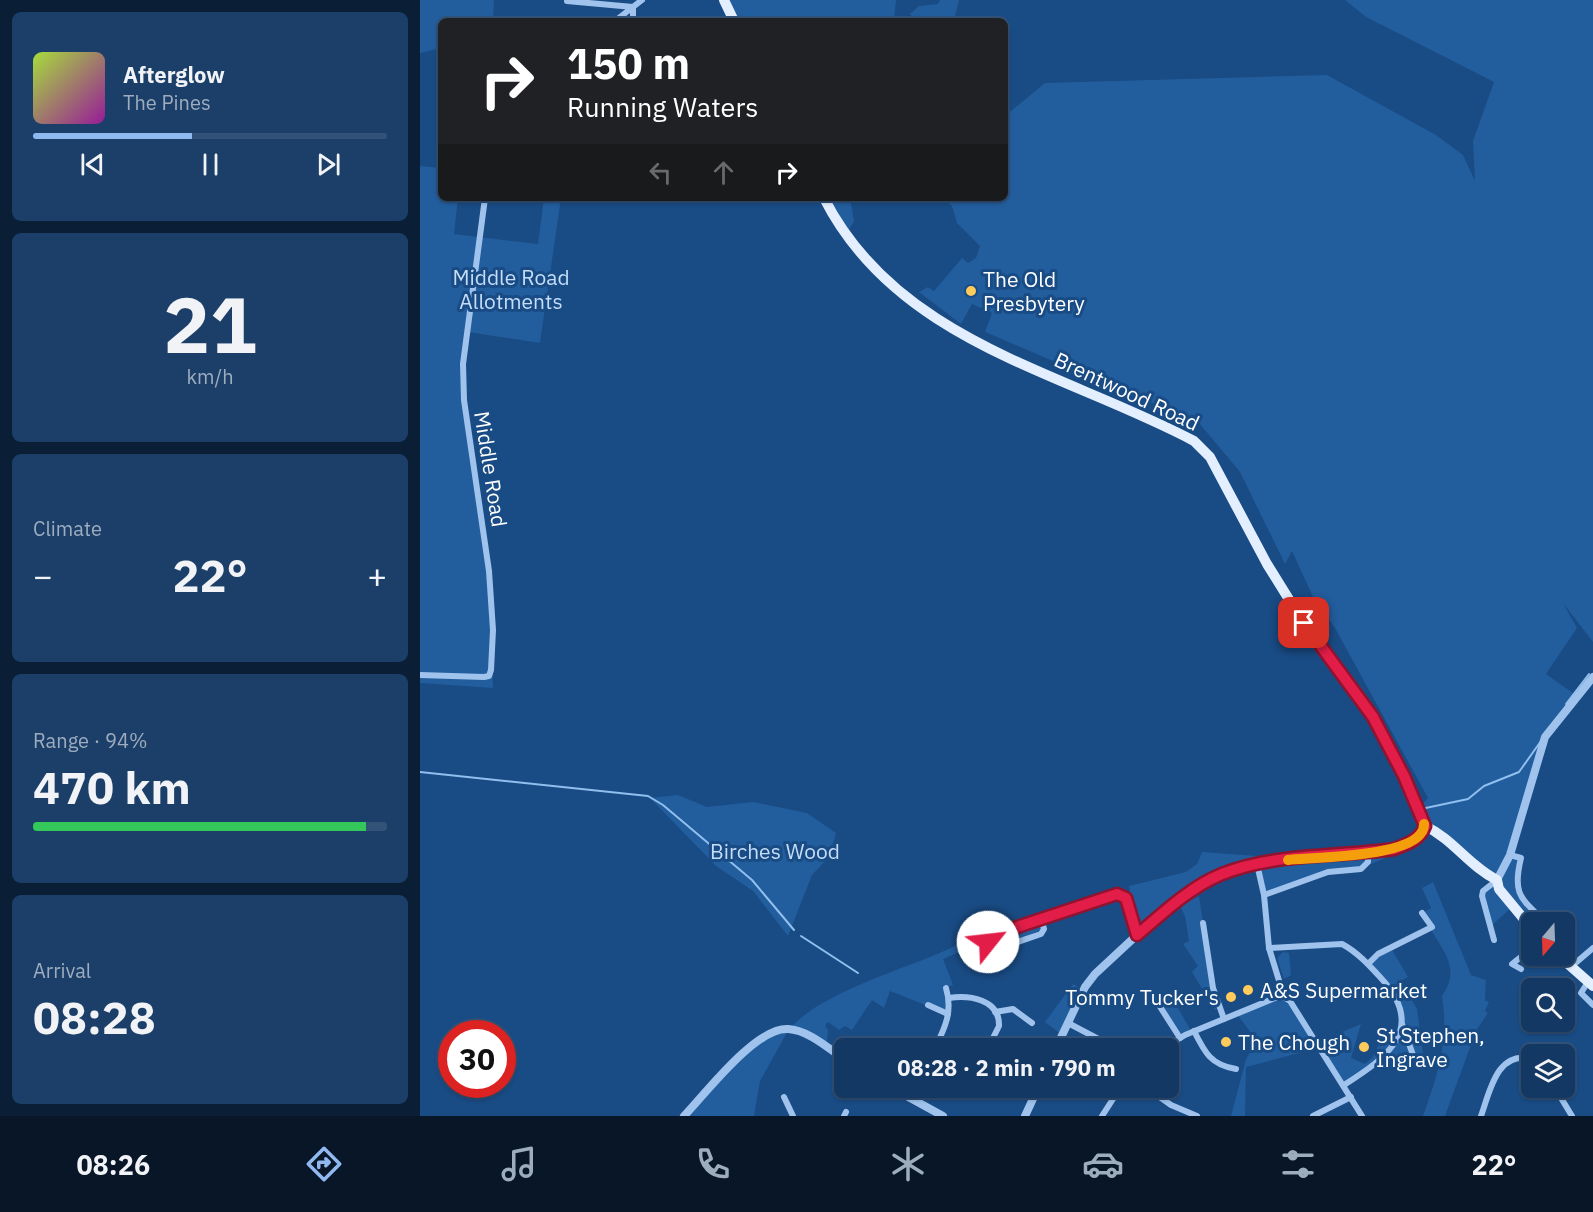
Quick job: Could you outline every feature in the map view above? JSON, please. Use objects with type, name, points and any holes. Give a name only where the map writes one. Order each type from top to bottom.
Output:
[{"type":"main road","points":[[724,0],[733,18]]},
{"type":"main road","name":"Brentwood Road","points":[[826,201],[849,239],[886,278],[944,325],[985,349],[1194,441],[1210,457],[1267,564],[1317,643],[1373,717],[1404,776],[1425,826]]},
{"type":"main road","points":[[1425,826],[1442,834],[1485,874],[1497,880],[1499,889],[1521,916]]},
{"type":"main road","points":[[1572,966],[1590,984]]},
{"type":"street","points":[[619,18],[642,0]]},
{"type":"street","points":[[567,1],[633,7]]},
{"type":"street","points":[[633,7],[633,18]]},
{"type":"street","name":"Middle Road","points":[[420,675],[484,677],[489,676],[491,670],[494,630],[489,572],[464,400],[464,364],[485,201]]},
{"type":"street","points":[[1494,940],[1482,896],[1483,891],[1497,880],[1510,855],[1545,737],[1593,677]]},
{"type":"street","points":[[1061,1038],[1087,982],[1137,935],[1197,887],[1222,874],[1257,864],[1394,849],[1411,843],[1420,835],[1425,826]]},
{"type":"street","points":[[1264,895],[1328,872],[1361,869],[1368,862],[1368,853]]},
{"type":"street","points":[[1510,855],[1521,858],[1516,886],[1522,899],[1535,912]]},
{"type":"street","points":[[1257,864],[1264,895],[1269,948],[1284,997],[1290,1001],[1362,1116]]},
{"type":"street","points":[[1041,918],[1044,930],[1041,934],[997,950],[984,939],[1041,918],[1117,894],[1126,895],[1137,935]]},
{"type":"street","points":[[1368,964],[1378,954],[1431,927],[1422,913]]},
{"type":"street","points":[[1203,923],[1213,988],[1224,1019]]},
{"type":"street","points":[[1269,948],[1342,944],[1368,964],[1393,991],[1403,1016],[1394,1044],[1380,1062],[1344,1085]]},
{"type":"street","points":[[1575,963],[1593,948]]},
{"type":"street","points":[[1521,957],[1512,964],[1521,969]]},
{"type":"street","points":[[1590,984],[1581,993],[1593,1005]]},
{"type":"street","points":[[939,1038],[948,1014],[949,998],[946,988]]},
{"type":"street","points":[[1157,1002],[1180,1038],[1275,998],[1284,997]]},
{"type":"street","points":[[949,998],[978,998],[994,1012],[999,1026],[993,1038]]},
{"type":"street","points":[[928,1005],[948,1014]]},
{"type":"street","points":[[994,1012],[1013,1009],[1032,1023]]},
{"type":"street","points":[[1068,1023],[1096,1038]]},
{"type":"street","points":[[1380,1062],[1413,1055],[1402,1024]]},
{"type":"street","points":[[684,1116],[763,1034],[776,1029],[789,1029],[806,1034],[834,1052]]},
{"type":"street","points":[[1194,1031],[1208,1058],[1222,1067],[1236,1069]]},
{"type":"street","points":[[1481,1116],[1503,1064],[1521,1057]]},
{"type":"street","points":[[784,1097],[793,1116]]},
{"type":"street","points":[[1313,1116],[1350,1097]]},
{"type":"street","points":[[1025,1116],[1033,1098]]},
{"type":"street","points":[[1102,1116],[1114,1098]]},
{"type":"street","points":[[1162,1098],[1197,1116]]},
{"type":"street","points":[[1561,1098],[1572,1116]]},
{"type":"street","points":[[911,1099],[943,1116]]},
{"type":"green space","points":[[420,0],[494,0],[493,18],[438,18],[438,49],[420,53]]},
{"type":"green space","points":[[724,0],[896,0],[894,18],[733,18]]},
{"type":"green space","points":[[940,0],[959,0],[955,18],[913,18],[910,14],[919,6],[938,4]]},
{"type":"green space","points":[[1345,0],[1593,0],[1593,642],[1563,603],[1577,628],[1546,674],[1577,696],[1543,746],[1510,855],[1521,858],[1516,887],[1537,912],[1521,914],[1512,907],[1490,927],[1482,896],[1496,881],[1435,830],[1418,809],[1428,798],[1335,628],[1313,597],[1292,551],[1285,564],[1240,472],[1199,423],[985,332],[992,313],[972,304],[961,324],[919,292],[928,287],[934,291],[962,258],[968,263],[976,258],[980,246],[957,223],[952,206],[946,201],[1008,201],[1008,114],[1045,83],[1327,75],[1436,135],[1463,155],[1475,181],[1473,141],[1494,82],[1366,17]]},
{"type":"green space","name":"Middle Road Allotments","points":[[420,166],[438,168],[438,201],[458,201],[454,234],[538,244],[544,201],[561,201],[540,343],[468,332],[464,400],[491,588],[493,688],[420,683]]},
{"type":"green space","points":[[826,201],[851,201],[854,221],[846,235]]},
{"type":"green space","name":"Birches Wood","points":[[678,795],[707,807],[753,802],[807,813],[836,833],[830,856],[812,875],[788,936],[753,891],[716,866],[650,798]]},
{"type":"green space","points":[[1394,849],[1397,853],[1366,866],[1337,871],[1264,895],[1257,864]]},
{"type":"green space","points":[[1202,852],[1258,856],[1255,864],[1222,874],[1137,935],[1126,898],[1130,892],[1129,886],[1186,872],[1197,864]]},
{"type":"green space","points":[[1433,882],[1471,975],[1486,980],[1485,1000],[1489,1002],[1485,1011],[1488,1013],[1476,1031],[1445,1116],[1423,1116],[1441,1057],[1444,1028],[1442,996],[1448,985],[1450,974],[1446,954],[1422,913],[1431,908],[1422,888]]},
{"type":"green space","points":[[1199,896],[1213,988],[1219,1008],[1215,1010],[1192,972],[1198,966],[1183,944],[1189,941],[1185,916],[1180,906]]},
{"type":"green space","points":[[1041,918],[1044,929],[997,949],[981,940],[981,943],[943,959],[953,985],[946,988],[948,1014],[890,991],[884,1008],[872,1000],[852,1030],[845,1026],[839,1030],[828,1022],[825,1026],[828,1030],[827,1042],[793,1025],[823,1003],[861,984],[1008,923],[1011,929]]},
{"type":"green space","points":[[1391,948],[1408,977],[1401,981],[1417,1009],[1423,1054],[1380,1062],[1344,1085],[1318,1048],[1246,1067],[1245,1116],[1231,1116],[1246,1059],[1257,1041],[1236,1013],[1284,997],[1319,1047],[1337,1034],[1361,1024],[1351,1058],[1365,1064],[1372,1058],[1382,1038],[1394,1043],[1398,1036],[1401,1008],[1368,964]]},
{"type":"green space","points":[[1283,952],[1289,953],[1291,975],[1284,979],[1277,958]]},
{"type":"green space","points":[[1073,984],[1083,990],[1062,1035],[1045,1022]]},
{"type":"green space","points":[[1170,994],[1190,1029],[1178,1035],[1157,1002]]},
{"type":"green space","points":[[789,1029],[760,1081],[754,1116],[684,1116],[750,1046]]},
{"type":"waterway","points":[[1566,704],[1589,674]]},
{"type":"waterway","points":[[1421,809],[1468,799],[1484,786],[1519,772],[1541,741]]},
{"type":"waterway","points":[[420,772],[648,796],[663,805],[752,880],[794,930]]},
{"type":"waterway","points":[[801,936],[858,973]]},
{"type":"slow traffic","points":[[1288,860],[1394,849],[1411,843],[1423,831],[1424,824]]},
{"type":"place","name":"The Old Presbytery","points":[[971,291]]},
{"type":"place","name":"A&S Supermarket","points":[[1248,990]]},
{"type":"place","name":"Tommy Tucker's","points":[[1231,997]]},
{"type":"place","name":"The Chough","points":[[1226,1042]]},
{"type":"place","name":"St Stephen, Ingrave","points":[[1364,1047]]},
{"type":"route","points":[[988,942],[987,938],[999,933],[1117,894],[1126,898],[1137,935],[1197,887],[1222,874],[1257,864],[1394,849],[1411,843],[1420,835],[1425,826],[1404,776],[1373,717],[1304,623]]}]
